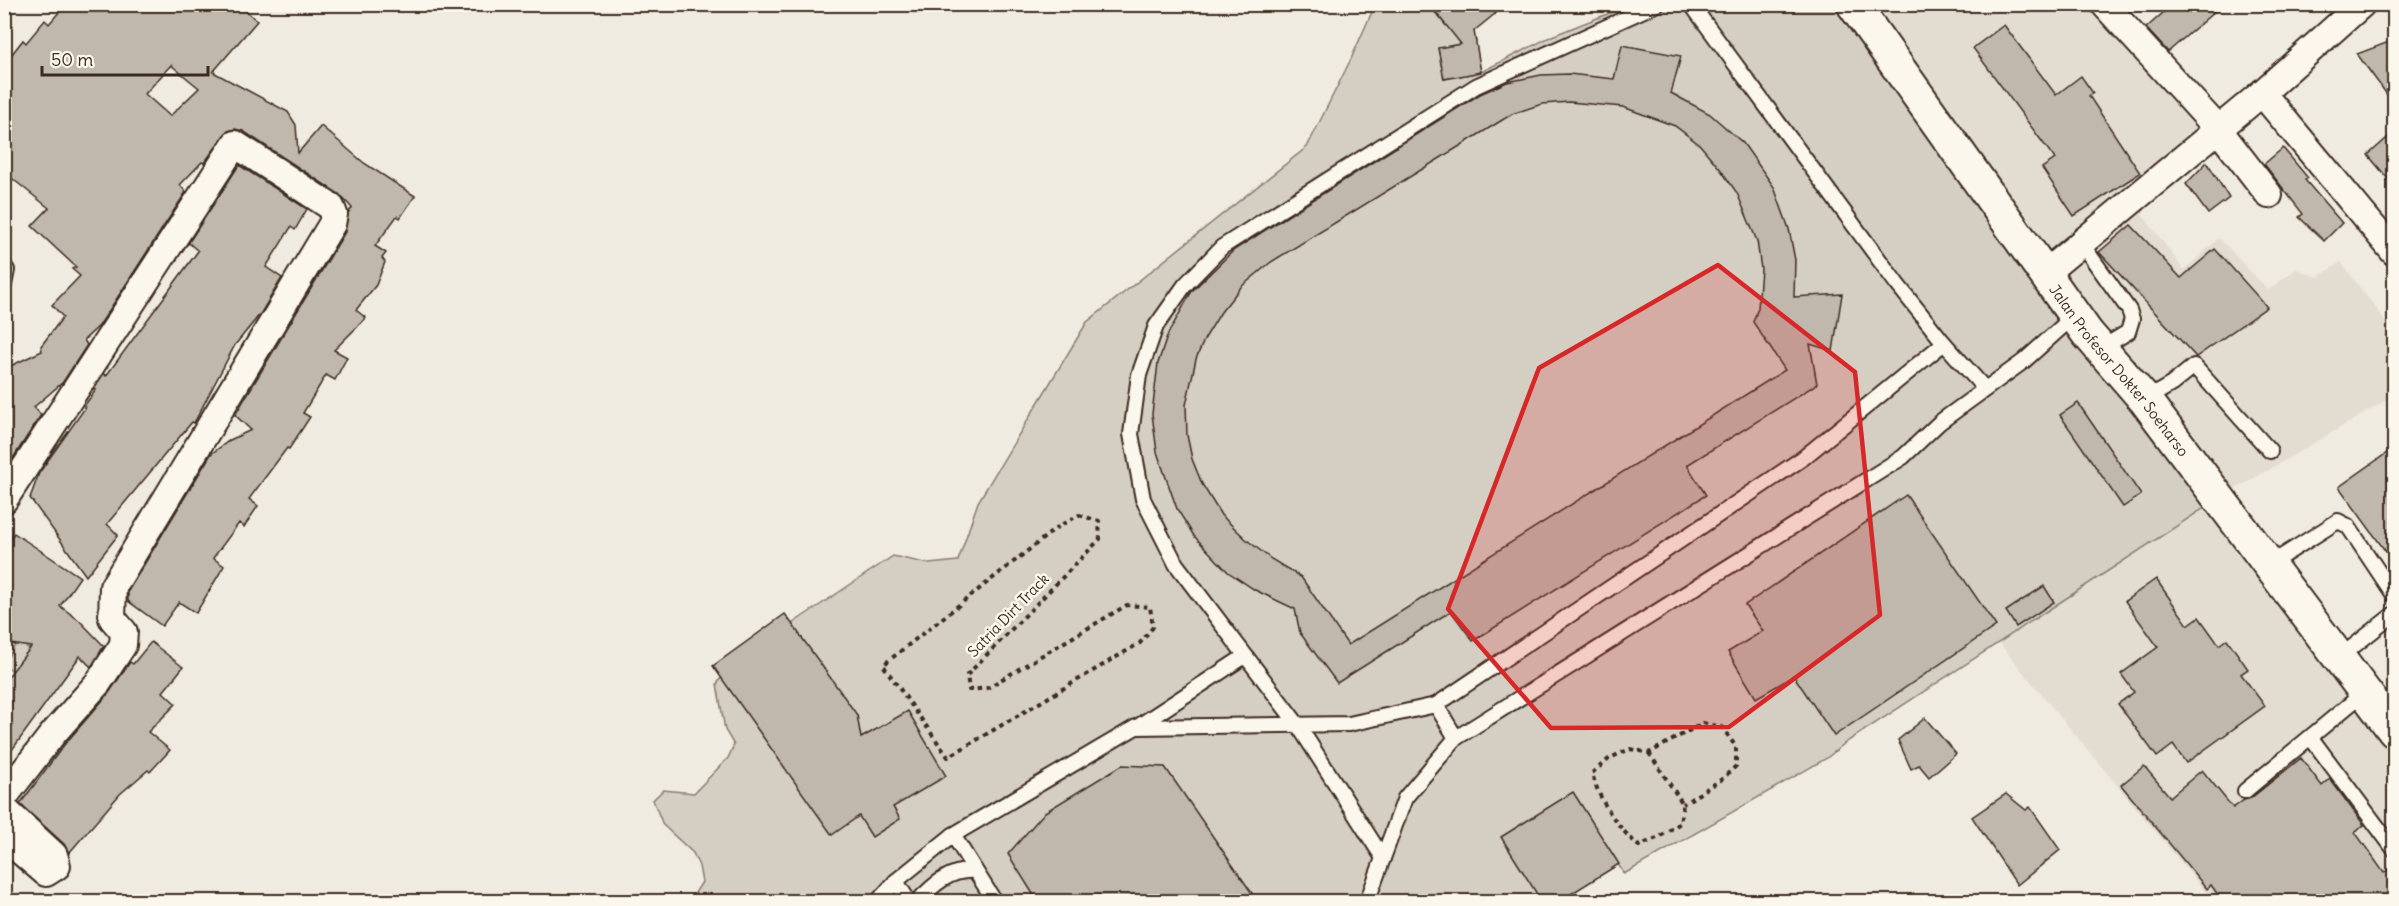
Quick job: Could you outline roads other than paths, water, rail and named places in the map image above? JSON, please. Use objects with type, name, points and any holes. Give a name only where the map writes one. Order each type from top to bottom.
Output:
[{"type":"street","name":"Jalan Profesor Dokter Soeharso","points":[[1853,4],[1978,183],[2100,349],[2145,400],[2394,731]]},
{"type":"street","points":[[2104,4],[2218,129],[2269,195]]},
{"type":"street","points":[[2045,273],[2262,93],[2335,13],[2362,4]]},
{"type":"street","points":[[2262,93],[2394,252]]},
{"type":"street","points":[[4,500],[235,144],[331,207],[334,214],[332,224],[113,587],[112,618],[124,632],[123,645],[98,683],[52,735],[4,797]]},
{"type":"street","points":[[4,809],[54,855],[57,866],[46,873],[4,837]]},
{"type":"lane","points":[[1383,858],[1298,725],[1176,564],[1143,499],[1131,434],[1139,375],[1156,326],[1185,285],[1222,247],[1476,86],[1657,4]]},
{"type":"lane","points":[[1691,4],[1897,284],[1944,343],[1985,389]]},
{"type":"lane","points":[[2081,243],[2129,310],[2132,319],[2128,332],[2100,349]]},
{"type":"lane","points":[[4,266],[7,270],[4,285]]},
{"type":"lane","points":[[1367,902],[1406,798],[1456,738],[1903,457],[1940,422],[2024,362],[2075,315]]},
{"type":"lane","points":[[1136,727],[1349,724],[1436,705],[1803,458],[1944,343]]},
{"type":"lane","points":[[2145,400],[2172,384],[2194,366],[2270,451]]},
{"type":"lane","points":[[2270,564],[2338,521],[2343,522],[2348,526],[2394,595]]},
{"type":"lane","points":[[2340,657],[2394,614]]},
{"type":"lane","points":[[878,902],[896,881],[952,835],[1136,727],[1245,656]]},
{"type":"lane","points":[[2245,791],[2366,691]]},
{"type":"lane","points":[[1436,705],[1456,738]]},
{"type":"lane","points":[[2311,738],[2394,849]]},
{"type":"lane","points":[[952,835],[995,902]]},
{"type":"lane","points":[[917,902],[934,884],[946,877],[975,871]]},
{"type":"lane","points":[[896,881],[909,902]]}]
